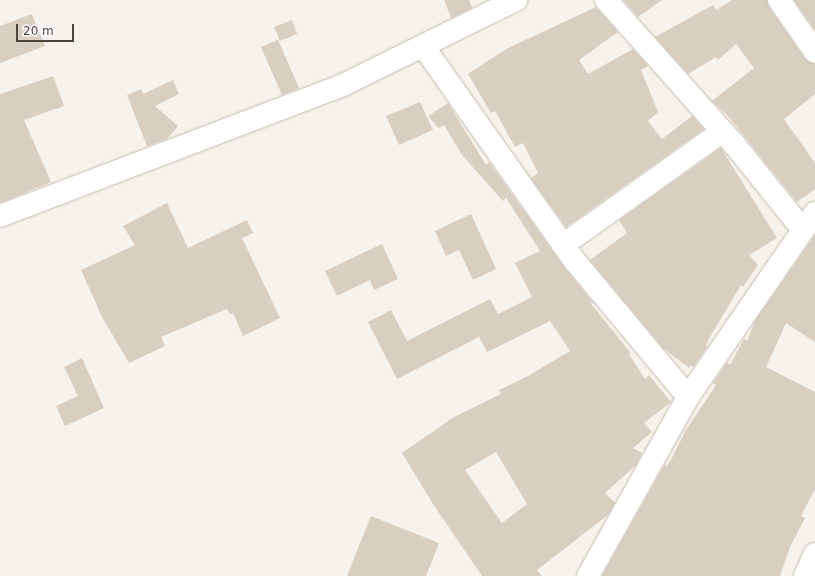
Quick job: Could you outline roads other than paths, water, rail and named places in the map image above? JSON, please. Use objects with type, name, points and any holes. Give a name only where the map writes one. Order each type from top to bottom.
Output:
[{"type":"street","points":[[0,216],[346,84],[516,0]]},
{"type":"street","points":[[588,576],[688,397],[809,221],[723,131],[606,0]]},
{"type":"street","points":[[779,0],[815,52]]},
{"type":"street","points":[[422,46],[563,245],[688,397]]},
{"type":"street","points":[[563,245],[723,131]]},
{"type":"street","points":[[805,576],[815,554]]}]
